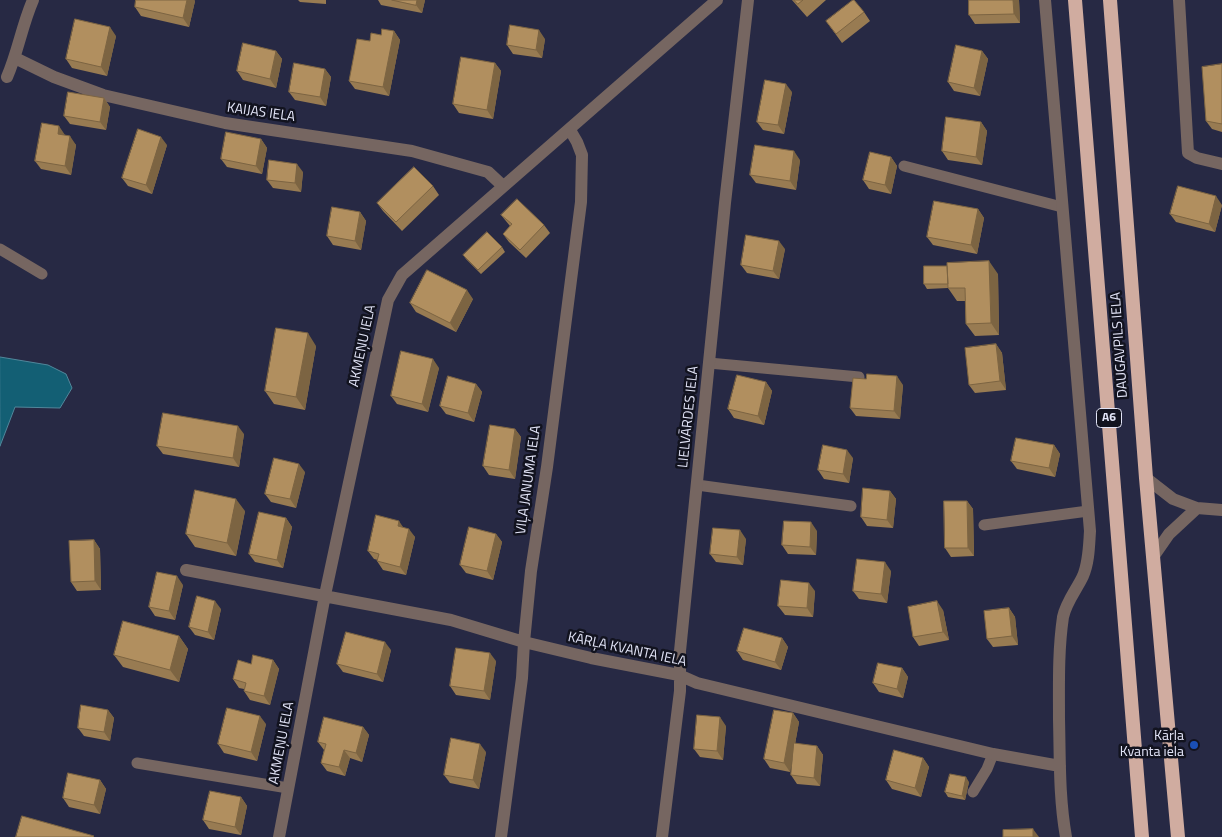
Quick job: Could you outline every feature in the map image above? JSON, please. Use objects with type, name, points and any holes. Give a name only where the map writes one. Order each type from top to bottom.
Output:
[{"type":"highway","name":"DAUGAVPILS IELA","points":[[1075,0],[1142,837]]},
{"type":"highway","name":"DAUGAVPILS IELA","points":[[1110,0],[1146,478],[1178,837]]},
{"type":"street","points":[[7,77],[15,58],[33,0]]},
{"type":"street","name":"AKMEŅU IELA","points":[[279,837],[325,595],[388,300],[402,275],[717,0]]},
{"type":"street","name":"LIELVĀRDES IELA","points":[[662,837],[680,691],[680,651],[748,0]]},
{"type":"street","points":[[1045,0],[1090,531],[1089,550],[1083,575],[1063,615],[1059,671],[1060,766],[1062,816],[1066,837]]},
{"type":"street","points":[[1178,0],[1188,153],[1197,158],[1222,164]]},
{"type":"street","name":"KAIJAS IELA","points":[[15,58],[54,77],[103,95],[225,123],[412,151],[488,172],[503,186]]},
{"type":"street","name":"VIĻA JANUMA IELA","points":[[501,837],[522,678],[531,571],[547,467],[581,202],[582,155],[570,130]]},
{"type":"street","points":[[1146,478],[1173,499],[1197,508],[1222,510]]},
{"type":"street","points":[[1153,557],[1169,534],[1197,508]]},
{"type":"street","name":"KĀRĻA KVANTA IELA","points":[[186,570],[451,620],[524,642],[591,658],[679,675],[697,682],[994,754],[1060,766]]},
{"type":"lane","points":[[904,166],[1062,207]]},
{"type":"lane","points":[[0,249],[42,274]]},
{"type":"lane","points":[[709,363],[859,378]]},
{"type":"lane","points":[[697,485],[851,506]]},
{"type":"lane","points":[[984,525],[1088,511]]},
{"type":"lane","points":[[973,792],[994,754]]},
{"type":"lane","points":[[137,763],[288,788]]},
{"type":"water","points":[[0,357],[48,365],[66,374],[72,388],[60,408],[15,407],[0,446]]},
{"type":"building","points":[[136,0],[187,0],[183,18],[135,7]]},
{"type":"building","points":[[392,0],[417,0],[416,5]]},
{"type":"building","points":[[794,0],[803,0],[798,4]]},
{"type":"building","points":[[853,0],[864,12],[836,34],[826,21]]},
{"type":"building","points":[[969,0],[1013,0],[1014,14],[969,15]]},
{"type":"building","points":[[75,19],[110,27],[101,67],[66,59]]},
{"type":"building","points":[[510,25],[539,30],[536,50],[507,45]]},
{"type":"building","points":[[382,29],[394,31],[383,87],[349,81],[357,39],[370,41],[371,33],[381,35]]},
{"type":"building","points":[[243,43],[276,51],[270,79],[237,71]]},
{"type":"building","points":[[956,45],[982,51],[974,88],[948,82]]},
{"type":"building","points":[[461,57],[495,63],[487,110],[453,104]]},
{"type":"building","points":[[294,63],[325,69],[320,97],[289,92]]},
{"type":"building","points":[[1222,64],[1222,124],[1206,121],[1202,67]]},
{"type":"building","points":[[765,80],[786,84],[778,125],[757,122]]},
{"type":"building","points":[[68,92],[104,98],[100,122],[64,116]]},
{"type":"building","points":[[946,117],[981,122],[976,157],[942,151]]},
{"type":"building","points":[[42,123],[59,126],[58,134],[70,136],[65,166],[35,161]]},
{"type":"building","points":[[138,129],[161,137],[146,185],[122,178]]},
{"type":"building","points":[[226,132],[261,139],[256,166],[221,159]]},
{"type":"building","points":[[755,145],[794,151],[790,181],[750,175]]},
{"type":"building","points":[[870,152],[891,157],[885,185],[863,180]]},
{"type":"building","points":[[269,160],[297,164],[295,183],[267,180]]},
{"type":"building","points":[[414,167],[433,186],[396,222],[377,203]]},
{"type":"building","points":[[1178,186],[1216,196],[1209,224],[1170,214]]},
{"type":"building","points":[[517,199],[544,225],[520,250],[503,234],[512,224],[501,215]]},
{"type":"building","points":[[934,201],[978,209],[971,245],[927,237]]},
{"type":"building","points":[[332,207],[360,212],[355,241],[327,236]]},
{"type":"building","points":[[487,232],[502,247],[478,270],[463,255]]},
{"type":"building","points":[[746,235],[779,241],[773,271],[741,265]]},
{"type":"building","points":[[989,261],[991,323],[966,324],[965,288],[948,288],[947,263]]},
{"type":"building","points":[[924,266],[947,266],[948,284],[924,284]]},
{"type":"building","points":[[427,270],[467,290],[450,323],[410,303]]},
{"type":"building","points":[[276,328],[308,333],[296,397],[265,391]]},
{"type":"building","points":[[996,344],[1000,381],[969,385],[965,348]]},
{"type":"building","points":[[401,351],[433,359],[422,404],[391,396]]},
{"type":"building","points":[[867,374],[897,376],[894,411],[850,408],[853,378],[866,379]]},
{"type":"building","points":[[737,375],[766,382],[758,416],[728,409]]},
{"type":"building","points":[[448,376],[476,384],[468,413],[440,406]]},
{"type":"building","points":[[163,413],[238,426],[233,458],[157,446]]},
{"type":"building","points":[[490,425],[515,429],[509,470],[483,466]]},
{"type":"building","points":[[1016,438],[1054,445],[1049,468],[1011,461]]},
{"type":"building","points":[[823,445],[847,450],[843,474],[818,470]]},
{"type":"building","points":[[274,458],[299,464],[290,499],[265,494]]},
{"type":"building","points":[[863,488],[890,491],[887,520],[861,517]]},
{"type":"building","points":[[195,490],[236,499],[227,543],[186,534]]},
{"type":"building","points":[[944,501],[967,501],[968,548],[945,548]]},
{"type":"building","points":[[259,512],[286,518],[277,560],[249,554]]},
{"type":"building","points":[[376,515],[399,521],[398,526],[409,529],[400,567],[377,561],[379,554],[368,551]]},
{"type":"building","points":[[784,521],[811,522],[810,547],[782,545]]},
{"type":"building","points":[[469,527],[496,534],[487,571],[460,565]]},
{"type":"building","points":[[713,528],[740,530],[737,557],[710,554]]},
{"type":"building","points":[[94,540],[95,581],[71,582],[69,541]]},
{"type":"building","points":[[857,559],[885,562],[881,594],[853,591]]},
{"type":"building","points":[[157,572],[177,576],[169,611],[149,607]]},
{"type":"building","points":[[781,580],[809,583],[807,608],[778,606]]},
{"type":"building","points":[[197,596],[215,601],[208,632],[189,627]]},
{"type":"building","points":[[937,601],[943,632],[913,637],[908,607]]},
{"type":"building","points":[[1009,608],[1012,636],[987,639],[984,611]]},
{"type":"building","points":[[123,621],[179,636],[170,670],[114,655]]},
{"type":"building","points":[[744,628],[782,638],[775,662],[737,651]]},
{"type":"building","points":[[346,632],[385,642],[377,674],[337,664]]},
{"type":"building","points":[[456,648],[490,653],[484,691],[450,686]]},
{"type":"building","points":[[253,655],[273,660],[264,696],[244,691],[246,683],[233,679],[238,660],[251,664]]},
{"type":"building","points":[[878,663],[902,668],[897,689],[873,683]]},
{"type":"building","points":[[81,705],[108,710],[104,732],[78,728]]},
{"type":"building","points":[[227,708],[260,716],[251,752],[218,744]]},
{"type":"building","points":[[774,710],[793,713],[784,763],[764,759]]},
{"type":"building","points":[[697,715],[720,717],[717,751],[694,749]]},
{"type":"building","points":[[324,717],[363,727],[356,753],[344,750],[339,767],[321,763],[326,744],[318,742]]},
{"type":"building","points":[[451,738],[480,744],[473,780],[444,775]]},
{"type":"building","points":[[794,743],[817,746],[814,778],[791,775]]},
{"type":"building","points":[[894,750],[923,758],[915,788],[886,780]]},
{"type":"building","points":[[68,773],[100,780],[94,805],[63,798]]},
{"type":"building","points":[[950,774],[966,777],[962,796],[945,792]]},
{"type":"building","points":[[210,791],[241,797],[235,827],[203,820]]},
{"type":"building","points":[[22,816],[94,836],[16,837]]},
{"type":"building","points":[[1033,829],[1033,837],[1003,837],[1003,830]]},
{"type":"place","name":"Kārļa Kvanta iela","points":[[1194,745]]}]
